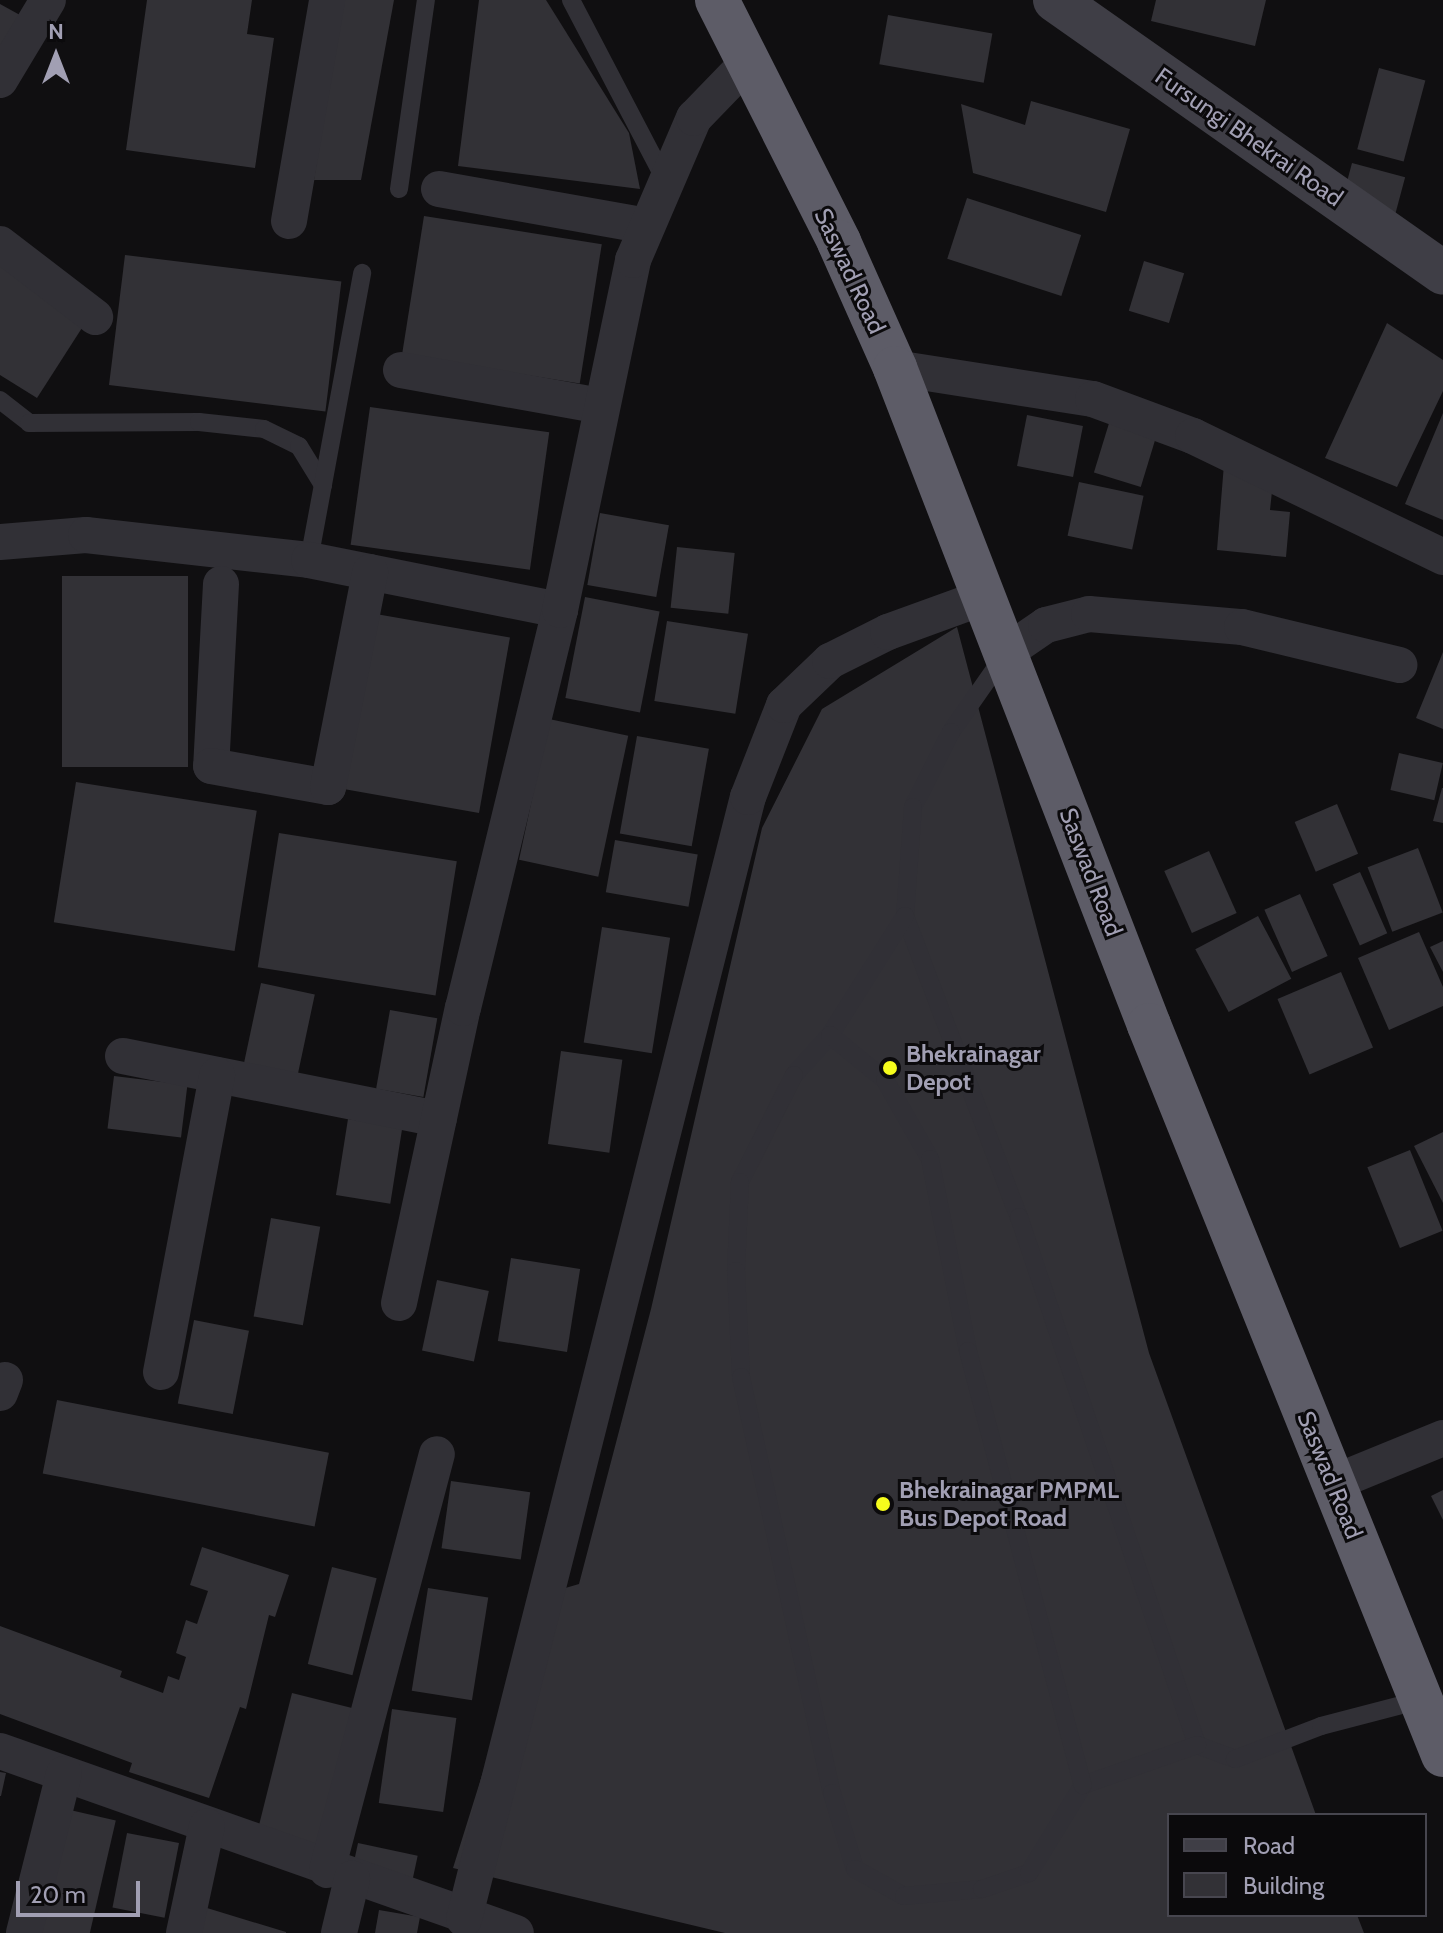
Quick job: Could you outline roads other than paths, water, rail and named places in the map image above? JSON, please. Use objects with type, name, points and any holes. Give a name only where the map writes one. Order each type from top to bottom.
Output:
[{"type":"highway","name":"Saswad Road","points":[[717,0],[895,368],[987,596],[1149,1025],[1443,1755]]},
{"type":"street","points":[[0,80],[48,0]]},
{"type":"street","points":[[289,221],[327,0]]},
{"type":"street","name":"Fursungi Bhekrai Road","points":[[1061,2],[1443,273]]},
{"type":"street","points":[[399,1303],[439,1119],[560,610],[633,260],[664,178],[694,118],[749,61]]},
{"type":"street","points":[[439,189],[646,226]]},
{"type":"street","points":[[0,244],[95,317]]},
{"type":"street","points":[[895,368],[1093,399],[1208,443],[1443,557]]},
{"type":"street","points":[[401,370],[602,406]]},
{"type":"street","points":[[0,542],[86,535],[309,560],[560,610]]},
{"type":"street","points":[[221,584],[211,766],[328,787],[370,572]]},
{"type":"street","points":[[464,1919],[748,797],[784,705],[830,661],[888,632],[987,596]]},
{"type":"street","points":[[1008,651],[1046,625],[1089,614],[1242,627],[1399,665]]},
{"type":"street","points":[[123,1056],[439,1119]]},
{"type":"street","points":[[161,1372],[217,1075]]},
{"type":"street","points":[[1333,1483],[1443,1438]]},
{"type":"street","points":[[339,1933],[340,1874],[437,1454]]},
{"type":"street","points":[[0,1751],[464,1919],[516,1933]]},
{"type":"street","points":[[24,1933],[64,1774]]},
{"type":"street","points":[[184,1933],[207,1826]]},
{"type":"lane","points":[[399,189],[426,0]]},
{"type":"lane","points":[[571,0],[664,178]]},
{"type":"lane","points":[[309,560],[362,273]]},
{"type":"lane","points":[[0,400],[29,423],[199,422],[264,429],[299,446],[323,485]]},
{"type":"lane","points":[[1008,651],[951,732],[913,807],[905,916],[1019,1217],[1197,1745]]},
{"type":"lane","points":[[905,916],[830,1035],[794,1075],[740,1182],[736,1271],[741,1377],[832,1793],[855,1869],[904,1896],[982,1889],[1029,1873],[1083,1785],[1197,1745],[1235,1759],[1321,1726],[1421,1700]]},
{"type":"lane","points":[[830,1035],[885,1080],[930,1159],[968,1351],[1083,1785]]},
{"type":"place","name":"Bhekrainagar Depot","points":[[890,1068]]},
{"type":"place","name":"Bhekrainagar PMPML Bus Depot Road","points":[[883,1504]]}]
